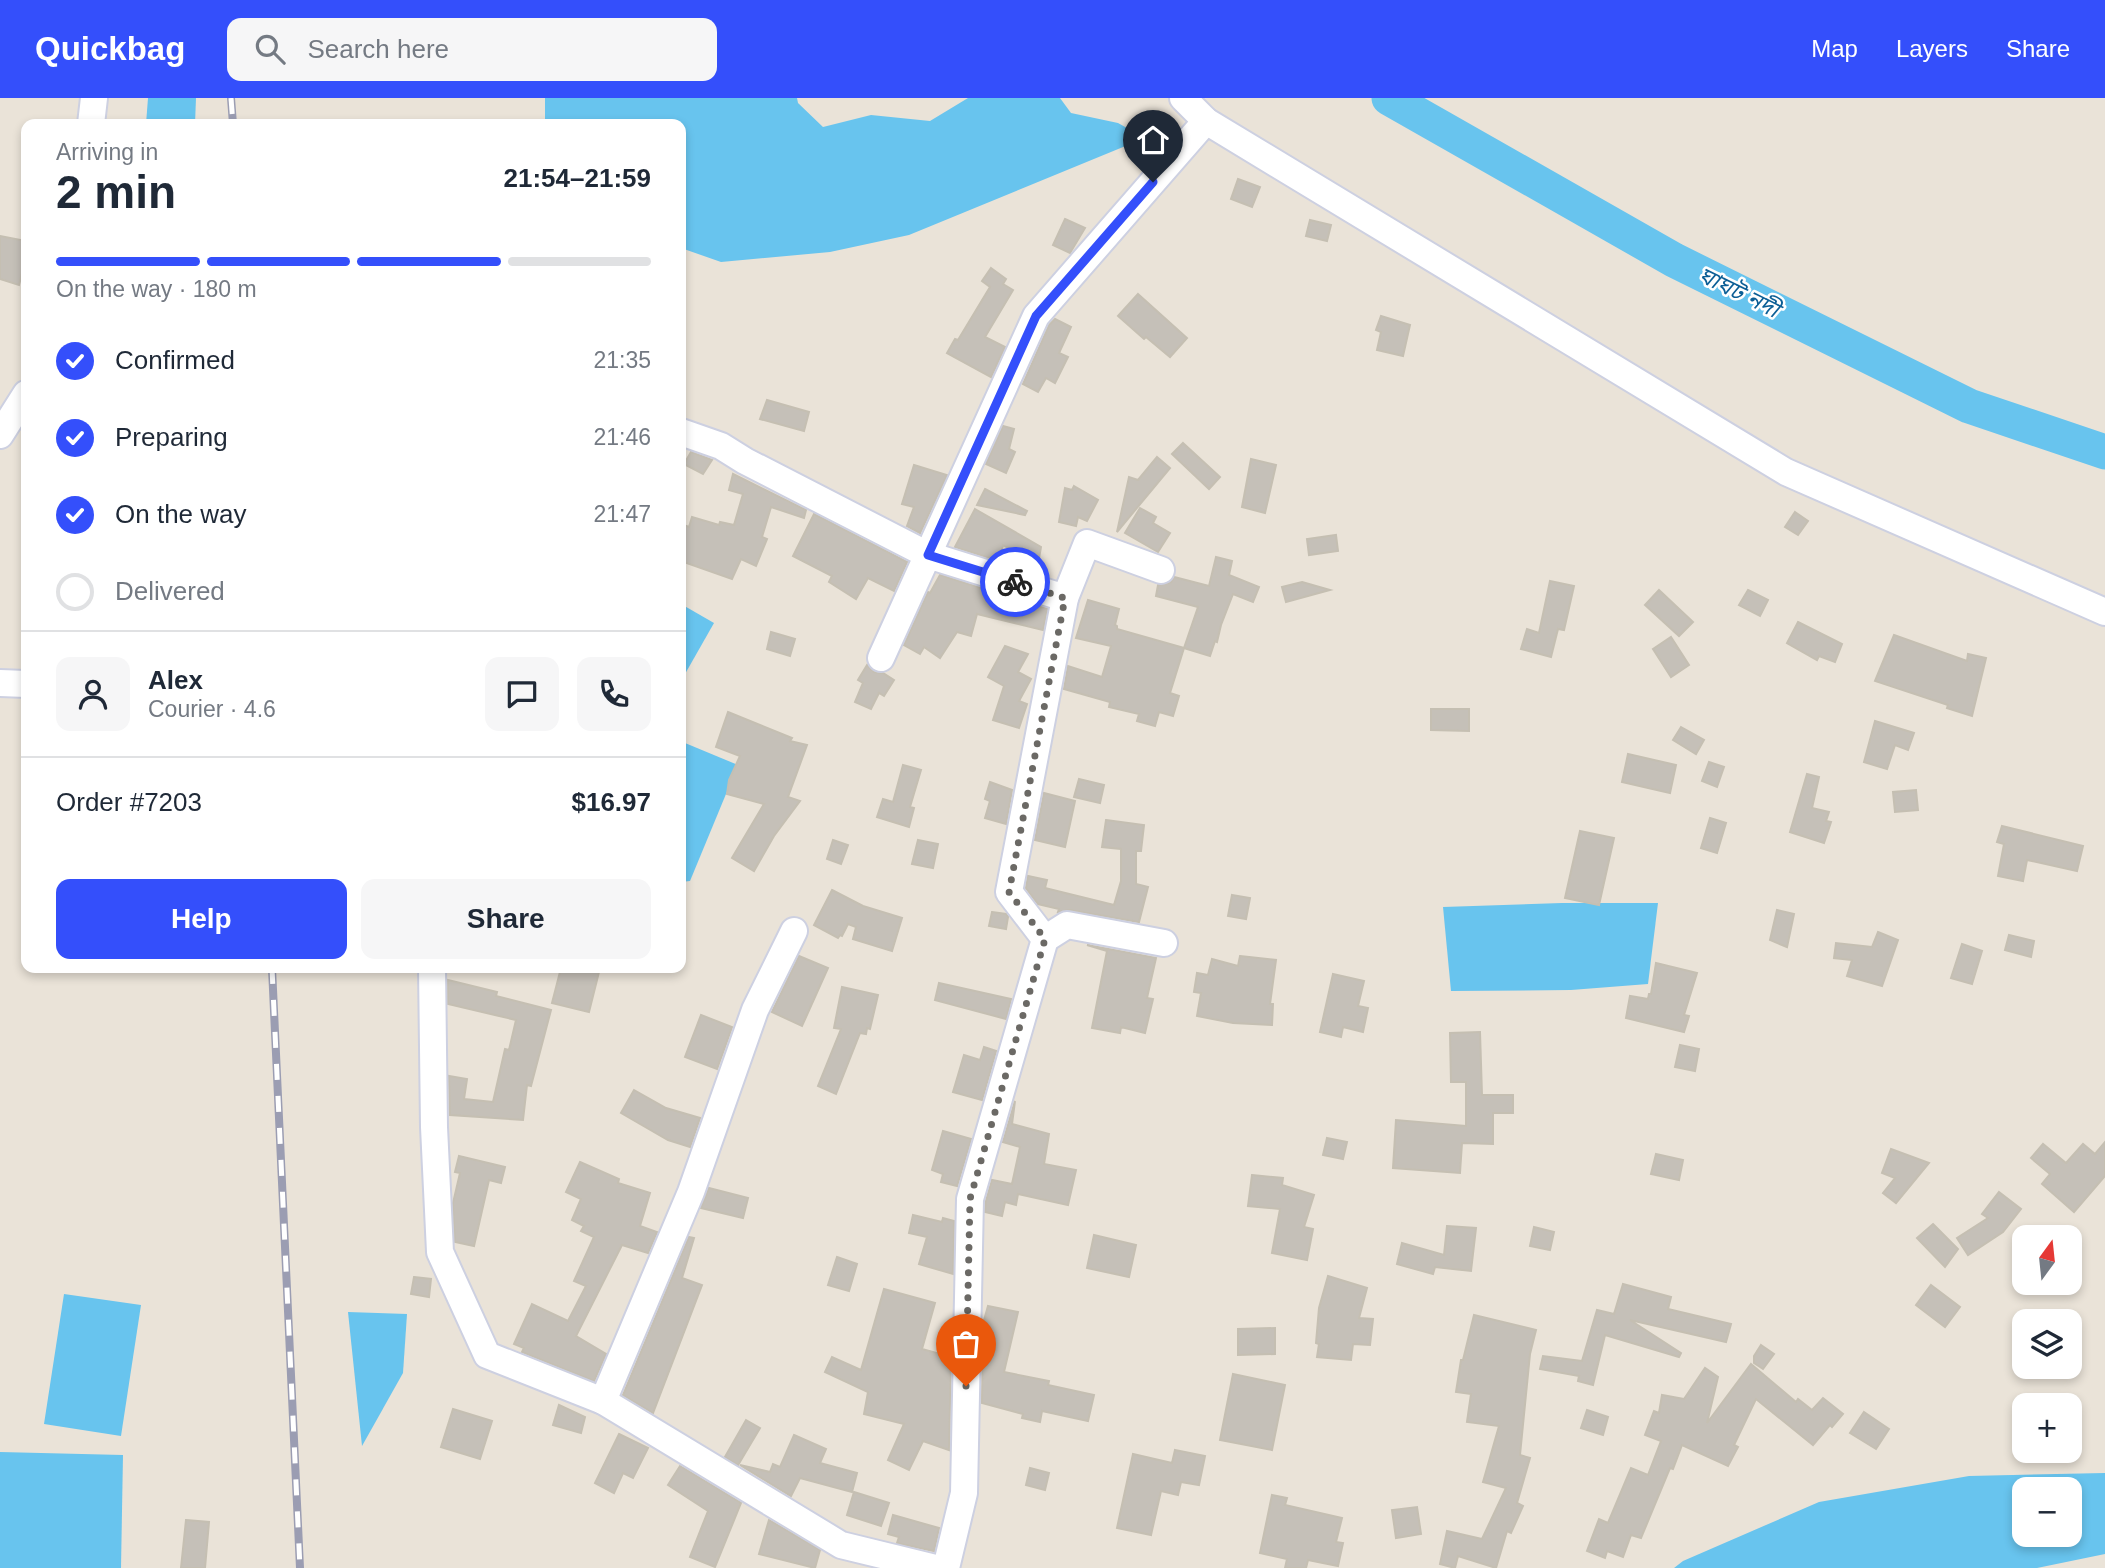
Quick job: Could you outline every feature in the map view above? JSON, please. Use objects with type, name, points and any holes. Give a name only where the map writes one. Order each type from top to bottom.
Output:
[{"type":"street","points":[[92,119],[94,98]]},
{"type":"street","points":[[1183,98],[1206,121],[1786,472],[2105,612]]},
{"type":"street","points":[[881,658],[1036,316],[1206,121]]},
{"type":"street","points":[[0,435],[21,402]]},
{"type":"street","points":[[686,434],[721,446],[928,555],[1065,598]]},
{"type":"street","points":[[1045,939],[1009,892],[1065,598],[1087,543],[1161,570]]},
{"type":"street","points":[[0,682],[21,684]]},
{"type":"street","points":[[946,1568],[964,1493],[970,1199],[1045,939],[1067,925],[1164,943]]},
{"type":"street","points":[[603,1401],[691,1192],[755,1010],[794,931]]},
{"type":"street","points":[[432,973],[434,1127],[440,1252],[487,1355],[603,1401],[839,1557],[934,1568]]},
{"type":"water","points":[[148,98],[196,98],[195,119],[146,119]]},
{"type":"water","points":[[545,98],[797,98],[798,103],[823,127],[871,115],[930,121],[968,98],[1060,98],[1071,113],[1118,123],[1145,138],[909,235],[830,252],[721,262],[686,250],[686,119],[545,119]]},
{"type":"water","points":[[686,607],[714,623],[686,672]]},
{"type":"water","points":[[686,743],[738,765],[690,881],[686,881]]},
{"type":"water","points":[[1658,903],[1648,984],[1571,990],[1451,991],[1443,907]]},
{"type":"water","points":[[64,1294],[141,1305],[121,1436],[44,1424]]},
{"type":"water","points":[[348,1312],[407,1314],[403,1373],[362,1446]]},
{"type":"water","points":[[0,1452],[123,1455],[121,1568],[0,1568]]},
{"type":"water","points":[[2105,1473],[2105,1554],[2037,1568],[1674,1568],[1683,1561],[1819,1502],[1969,1476]]},
{"type":"building","points":[[1238,179],[1260,187],[1252,207],[1231,199]]},
{"type":"building","points":[[1065,219],[1085,228],[1070,253],[1053,245]]},
{"type":"building","points":[[1310,220],[1331,225],[1327,241],[1306,236]]},
{"type":"building","points":[[0,236],[21,240],[19,285],[0,279]]},
{"type":"building","points":[[991,268],[1006,279],[1003,284],[1013,290],[985,337],[1005,347],[991,377],[947,353],[955,339],[958,340],[990,287],[982,281]]},
{"type":"building","points":[[1138,294],[1187,338],[1170,357],[1118,316]]},
{"type":"building","points":[[1381,316],[1410,325],[1403,356],[1377,350],[1381,332],[1376,330]]},
{"type":"building","points":[[1055,319],[1071,327],[1059,353],[1068,357],[1055,383],[1046,378],[1038,392],[1023,384],[1049,325]]},
{"type":"building","points":[[767,400],[809,412],[804,431],[760,419]]},
{"type":"building","points":[[1003,426],[1014,429],[1009,449],[1015,452],[1006,473],[986,464]]},
{"type":"building","points":[[1183,443],[1220,477],[1209,489],[1172,454]]},
{"type":"building","points":[[691,452],[712,460],[703,474],[686,465]]},
{"type":"building","points":[[1157,457],[1170,468],[1117,532],[1129,477],[1138,480]]},
{"type":"building","points":[[1251,459],[1276,465],[1265,513],[1242,507]]},
{"type":"building","points":[[914,465],[947,475],[920,533],[907,526],[914,507],[902,504]]},
{"type":"building","points":[[733,474],[806,510],[804,518],[771,507],[762,537],[767,539],[756,566],[741,559],[732,579],[686,563],[686,526],[689,527],[692,517],[719,525],[720,522],[734,525],[743,494],[729,490]]},
{"type":"building","points":[[1074,486],[1098,500],[1087,521],[1078,517],[1076,526],[1059,522],[1065,488],[1072,490]]},
{"type":"building","points":[[985,489],[1027,511],[1025,515],[977,505]]},
{"type":"building","points":[[1140,508],[1156,517],[1153,523],[1170,533],[1158,552],[1125,533]]},
{"type":"building","points":[[975,509],[1041,547],[1038,564],[1003,545],[999,561],[955,547]]},
{"type":"building","points":[[1795,512],[1808,521],[1798,535],[1785,527]]},
{"type":"building","points":[[814,514],[907,562],[894,591],[868,578],[856,599],[829,582],[832,576],[793,556]]},
{"type":"building","points":[[1336,535],[1338,551],[1309,555],[1307,539]]},
{"type":"building","points":[[1216,557],[1232,561],[1229,575],[1259,587],[1253,602],[1233,594],[1210,656],[1184,648],[1198,607],[1156,596],[1158,585],[1171,582],[1174,577],[1209,586]]},
{"type":"building","points":[[940,575],[1047,609],[1043,630],[977,614],[971,636],[957,632],[940,658],[924,647],[920,654],[904,645],[928,592],[930,593]]},
{"type":"building","points":[[1550,581],[1574,586],[1564,630],[1558,629],[1551,657],[1521,649],[1527,629],[1539,633]]},
{"type":"building","points":[[1302,582],[1330,590],[1286,602],[1282,587]]},
{"type":"building","points":[[1659,590],[1693,622],[1679,636],[1645,605]]},
{"type":"building","points":[[1748,590],[1768,600],[1760,616],[1739,605]]},
{"type":"building","points":[[1088,600],[1119,609],[1115,625],[1117,629],[1184,648],[1170,693],[1179,696],[1173,716],[1159,712],[1155,726],[1137,721],[1139,714],[1109,707],[1110,702],[1064,689],[1068,666],[1102,677],[1111,646],[1076,638]]},
{"type":"building","points":[[1798,622],[1842,644],[1835,662],[1819,656],[1817,660],[1787,643]]},
{"type":"building","points":[[771,632],[795,639],[790,656],[767,649]]},
{"type":"building","points":[[1894,635],[1967,661],[1968,654],[1986,658],[1972,716],[1947,708],[1948,705],[1875,681]]},
{"type":"building","points":[[1671,637],[1689,665],[1671,677],[1653,649]]},
{"type":"building","points":[[1005,646],[1028,654],[1018,672],[1031,679],[1019,701],[1027,704],[1019,728],[993,720],[1004,686],[988,677]]},
{"type":"building","points":[[867,665],[874,672],[883,673],[894,680],[884,696],[879,693],[871,709],[855,702],[863,683],[858,680]]},
{"type":"building","points":[[1431,709],[1469,709],[1469,731],[1431,730]]},
{"type":"building","points":[[728,712],[792,738],[790,741],[807,745],[788,797],[800,801],[774,836],[754,871],[732,858],[764,804],[727,794],[729,780],[740,756],[716,747]]},
{"type":"building","points":[[1875,721],[1914,733],[1908,750],[1895,745],[1887,769],[1864,762]]},
{"type":"building","points":[[1681,727],[1704,740],[1696,754],[1673,740]]},
{"type":"building","points":[[1628,754],[1676,765],[1670,793],[1622,782]]},
{"type":"building","points":[[1709,762],[1724,767],[1717,787],[1702,781]]},
{"type":"building","points":[[903,765],[921,770],[910,807],[914,808],[909,827],[877,817],[883,799],[893,802]]},
{"type":"building","points":[[1807,774],[1819,777],[1812,808],[1829,812],[1826,821],[1831,822],[1824,843],[1790,832]]},
{"type":"building","points":[[1079,779],[1104,785],[1100,803],[1074,797]]},
{"type":"building","points":[[990,782],[1012,790],[1006,824],[985,818],[990,801],[985,799]]},
{"type":"building","points":[[1916,790],[1918,810],[1895,812],[1893,792]]},
{"type":"building","points":[[1044,793],[1075,801],[1065,847],[1035,840]]},
{"type":"building","points":[[1710,818],[1726,823],[1717,853],[1701,848]]},
{"type":"building","points":[[1106,820],[1144,825],[1141,851],[1136,851],[1136,884],[1148,887],[1139,922],[1070,910],[1058,912],[1059,909],[1038,904],[1026,888],[1028,876],[1047,880],[1045,888],[1114,905],[1121,881],[1121,849],[1102,847]]},
{"type":"building","points":[[2002,826],[2083,846],[2077,871],[2027,860],[2023,881],[1998,876],[2004,844],[1997,842]]},
{"type":"building","points":[[1580,831],[1614,838],[1599,905],[1565,898]]},
{"type":"building","points":[[833,840],[848,845],[841,864],[827,859]]},
{"type":"building","points":[[918,840],[938,844],[933,868],[912,864]]},
{"type":"building","points":[[832,890],[863,906],[902,918],[892,951],[853,939],[856,927],[848,924],[838,938],[814,925]]},
{"type":"building","points":[[1232,895],[1250,898],[1246,919],[1228,916]]},
{"type":"building","points":[[1777,910],[1794,914],[1787,947],[1770,940]]},
{"type":"building","points":[[992,912],[1006,914],[1006,929],[989,926]]},
{"type":"building","points":[[1878,932],[1898,940],[1882,986],[1847,976],[1852,960],[1834,958],[1836,943],[1872,947]]},
{"type":"building","points":[[2009,935],[2034,941],[2031,957],[2005,950]]},
{"type":"building","points":[[1962,944],[1982,951],[1972,984],[1951,978]]},
{"type":"building","points":[[1087,945],[1156,958],[1147,998],[1153,999],[1145,1033],[1121,1027],[1120,1033],[1092,1028],[1107,951]]},
{"type":"building","points":[[799,956],[828,968],[802,1026],[772,1012]]},
{"type":"building","points":[[1240,956],[1276,960],[1270,1004],[1273,1004],[1272,1025],[1233,1023],[1197,1016],[1201,993],[1194,992],[1197,973],[1208,975],[1212,959],[1238,966]]},
{"type":"building","points":[[1656,963],[1697,973],[1684,1015],[1689,1016],[1684,1032],[1626,1018],[1630,996],[1648,999],[1651,994]]},
{"type":"building","points":[[560,973],[599,973],[589,1012],[552,1003]]},
{"type":"building","points":[[1333,974],[1364,981],[1358,1006],[1368,1008],[1363,1032],[1343,1027],[1341,1037],[1320,1032]]},
{"type":"building","points":[[448,980],[497,992],[496,996],[551,1010],[531,1086],[527,1085],[523,1120],[450,1115],[449,1076],[467,1079],[464,1099],[493,1102],[505,1049],[509,1050],[516,1020],[448,1004]]},
{"type":"building","points":[[939,983],[1011,999],[1006,1019],[935,1000]]},
{"type":"building","points":[[842,987],[878,995],[870,1029],[867,1028],[866,1034],[860,1033],[836,1094],[818,1086],[841,1029],[834,1028]]},
{"type":"building","points":[[701,1015],[732,1027],[717,1069],[685,1057]]},
{"type":"building","points":[[1480,1032],[1482,1095],[1513,1095],[1513,1113],[1493,1113],[1493,1144],[1462,1143],[1460,1173],[1393,1168],[1396,1120],[1466,1126],[1466,1082],[1451,1082],[1450,1033]]},
{"type":"building","points":[[1680,1045],[1699,1049],[1695,1071],[1675,1067]]},
{"type":"building","points":[[984,1047],[996,1051],[982,1100],[953,1092],[964,1055],[980,1060]]},
{"type":"building","points":[[634,1090],[666,1108],[700,1118],[690,1147],[668,1140],[621,1113]]},
{"type":"building","points":[[1015,1101],[1012,1124],[1049,1134],[1044,1164],[1076,1170],[1068,1205],[1018,1194],[1016,1205],[1005,1202],[1002,1216],[985,1212],[992,1180],[1012,1184],[1020,1147],[1003,1142]]},
{"type":"building","points":[[943,1131],[971,1139],[957,1186],[941,1182],[943,1174],[932,1170]]},
{"type":"building","points":[[1327,1138],[1347,1142],[1343,1159],[1323,1155]]},
{"type":"building","points":[[2105,1142],[2105,1176],[2074,1212],[2042,1184],[2050,1174],[2031,1158],[2043,1144],[2066,1163],[2083,1144],[2095,1154]]},
{"type":"building","points":[[1891,1149],[1929,1163],[1896,1203],[1883,1193],[1895,1178],[1882,1173]]},
{"type":"building","points":[[1656,1154],[1683,1160],[1679,1180],[1651,1174]]},
{"type":"building","points":[[459,1156],[505,1167],[501,1183],[489,1180],[474,1246],[455,1242],[453,1203],[460,1173],[455,1172]]},
{"type":"building","points":[[580,1162],[619,1179],[618,1183],[650,1193],[640,1226],[657,1232],[648,1253],[622,1245],[576,1336],[606,1354],[594,1381],[522,1352],[524,1348],[514,1344],[532,1304],[568,1321],[586,1286],[574,1281],[594,1237],[581,1231],[584,1226],[572,1220],[581,1199],[566,1192]]},
{"type":"building","points":[[1252,1175],[1283,1178],[1282,1185],[1314,1195],[1304,1227],[1313,1229],[1307,1260],[1272,1253],[1280,1209],[1248,1206]]},
{"type":"building","points":[[709,1188],[748,1198],[743,1218],[701,1208]]},
{"type":"building","points":[[1999,1192],[2021,1209],[2003,1232],[1968,1255],[1957,1238],[1988,1218],[1982,1214]]},
{"type":"building","points":[[913,1215],[942,1222],[943,1218],[954,1221],[953,1274],[919,1264],[927,1237],[909,1233]]},
{"type":"building","points":[[1933,1224],[1958,1249],[1945,1267],[1917,1238]]},
{"type":"building","points":[[1447,1226],[1476,1228],[1471,1271],[1435,1267],[1433,1274],[1397,1264],[1402,1243],[1444,1255]]},
{"type":"building","points":[[1534,1227],[1554,1232],[1550,1250],[1530,1246]]},
{"type":"building","points":[[1094,1235],[1136,1245],[1129,1277],[1087,1268]]},
{"type":"building","points":[[689,1237],[694,1238],[682,1278],[702,1285],[653,1413],[623,1395]]},
{"type":"building","points":[[837,1257],[857,1264],[849,1291],[828,1285]]},
{"type":"building","points":[[1328,1276],[1367,1288],[1359,1318],[1373,1319],[1370,1345],[1353,1344],[1351,1360],[1317,1357],[1319,1308]]},
{"type":"building","points":[[414,1277],[431,1279],[429,1297],[411,1294]]},
{"type":"building","points":[[1623,1284],[1671,1297],[1668,1309],[1731,1324],[1726,1342],[1630,1320],[1681,1353],[1679,1357],[1605,1335],[1593,1385],[1578,1381],[1579,1376],[1540,1369],[1543,1356],[1582,1361],[1597,1310],[1614,1314]]},
{"type":"building","points":[[1931,1285],[1960,1307],[1945,1327],[1916,1305]]},
{"type":"building","points":[[884,1289],[935,1303],[922,1349],[951,1357],[949,1450],[923,1441],[909,1470],[888,1460],[904,1424],[864,1414],[868,1392],[825,1372],[832,1357],[861,1370]]},
{"type":"building","points":[[988,1306],[1018,1312],[1004,1372],[1049,1381],[1048,1385],[1094,1395],[1088,1421],[1042,1411],[1040,1422],[1022,1418],[1023,1414],[982,1403],[983,1324]]},
{"type":"building","points":[[1474,1315],[1536,1330],[1530,1354],[1520,1455],[1530,1458],[1517,1503],[1523,1506],[1511,1533],[1507,1531],[1496,1568],[1458,1556],[1455,1568],[1440,1564],[1447,1531],[1482,1539],[1506,1488],[1483,1482],[1499,1426],[1467,1422],[1471,1394],[1456,1392],[1461,1360]]},
{"type":"building","points":[[1275,1328],[1275,1354],[1238,1355],[1238,1329]]},
{"type":"building","points":[[1761,1345],[1774,1354],[1763,1369],[1754,1363],[1754,1356]]},
{"type":"building","points":[[1751,1364],[1796,1402],[1798,1399],[1812,1410],[1823,1398],[1843,1414],[1813,1445],[1756,1399],[1734,1445],[1738,1447],[1728,1466],[1682,1445],[1641,1538],[1631,1535],[1623,1557],[1607,1551],[1605,1558],[1587,1551],[1599,1519],[1608,1523],[1631,1468],[1648,1475],[1661,1441],[1645,1435],[1654,1411],[1659,1413],[1662,1395],[1684,1399],[1705,1368],[1718,1377],[1707,1423]]},
{"type":"building","points":[[1233,1374],[1285,1385],[1272,1450],[1220,1440]]},
{"type":"building","points":[[559,1405],[585,1417],[581,1433],[553,1425]]},
{"type":"building","points":[[453,1409],[492,1421],[480,1459],[441,1447]]},
{"type":"building","points":[[1587,1410],[1608,1417],[1603,1435],[1581,1428]]},
{"type":"building","points":[[1864,1412],[1889,1429],[1876,1449],[1850,1433]]},
{"type":"building","points":[[746,1420],[760,1428],[738,1465],[725,1457]]},
{"type":"building","points":[[619,1434],[648,1448],[633,1478],[623,1473],[614,1493],[595,1483]]},
{"type":"building","points":[[794,1435],[826,1449],[820,1463],[857,1473],[852,1492],[800,1478],[791,1496],[740,1465],[770,1472],[773,1464],[780,1467]]},
{"type":"building","points":[[1175,1450],[1205,1456],[1199,1485],[1181,1482],[1178,1495],[1161,1491],[1151,1535],[1117,1528],[1133,1454],[1172,1463]]},
{"type":"building","points":[[680,1466],[741,1503],[715,1567],[690,1557],[708,1511],[668,1485]]},
{"type":"building","points":[[1030,1468],[1049,1473],[1045,1490],[1026,1485]]},
{"type":"building","points":[[854,1492],[889,1503],[881,1526],[847,1515]]},
{"type":"building","points":[[1272,1495],[1287,1498],[1285,1505],[1342,1518],[1336,1542],[1343,1543],[1338,1566],[1308,1560],[1306,1568],[1285,1568],[1287,1559],[1260,1553]]},
{"type":"building","points":[[1417,1507],[1421,1534],[1396,1538],[1392,1510]]},
{"type":"building","points":[[893,1515],[939,1528],[934,1551],[897,1543],[899,1537],[888,1534]]},
{"type":"building","points":[[186,1520],[209,1522],[205,1568],[181,1568]]},
{"type":"building","points":[[769,1520],[820,1550],[815,1568],[759,1554]]},
{"type":"waterway","name":"ঘাঘট নদী","points":[[1389,98],[1674,260],[1969,406],[2105,452]]},
{"type":"railway","points":[[231,98],[233,119]]},
{"type":"railway","points":[[272,973],[300,1568]]},
{"type":"way so far","points":[[966,1386],[970,1199],[1045,939],[1009,892],[1065,598],[1015,582]]},
{"type":"route","points":[[1015,582],[928,555],[1036,316],[1153,182]]}]
